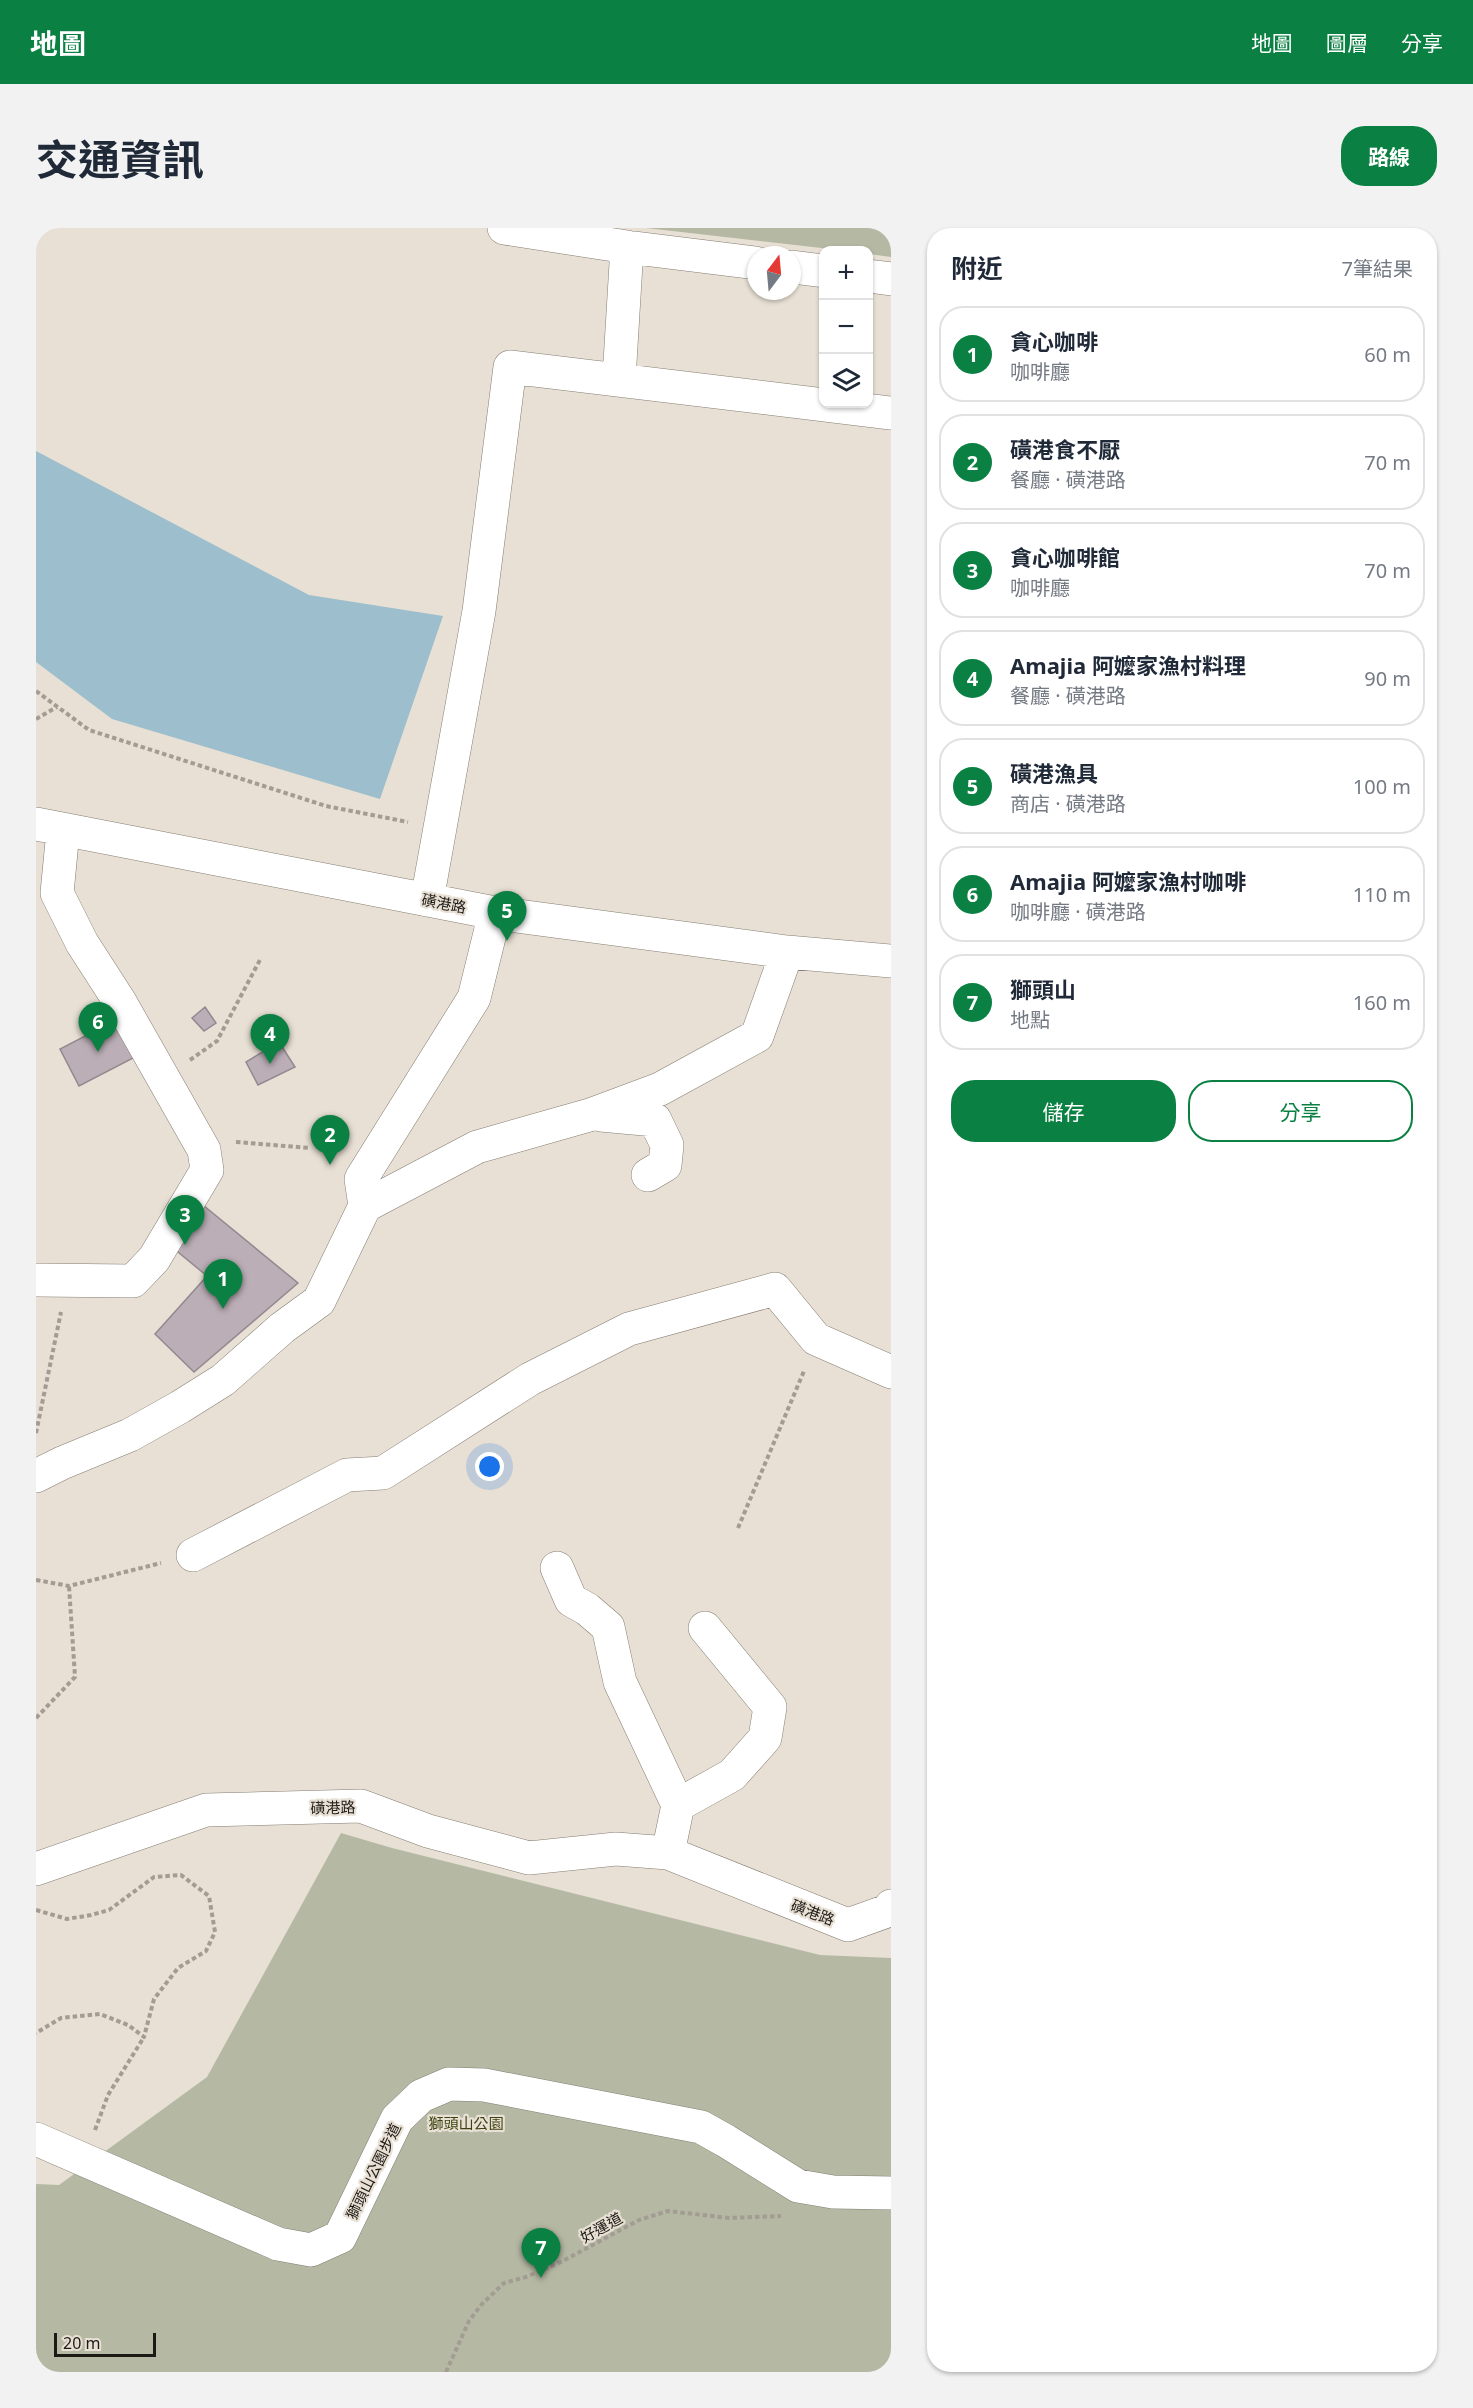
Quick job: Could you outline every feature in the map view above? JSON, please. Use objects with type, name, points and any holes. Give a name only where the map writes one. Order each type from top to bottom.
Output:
[{"type":"street","points":[[504,228],[627,247],[747,262]]},
{"type":"street","points":[[619,379],[627,247]]},
{"type":"street","points":[[801,268],[819,270]]},
{"type":"street","points":[[873,277],[891,279]]},
{"type":"street","points":[[427,900],[479,611],[510,367],[891,413]]},
{"type":"street","points":[[36,1280],[133,1281],[154,1259],[207,1170],[204,1150],[164,1078],[82,943],[57,892],[50,827]]},
{"type":"street","name":"磺港路","points":[[50,827],[495,913],[787,951],[891,961]]},
{"type":"street","points":[[36,1476],[130,1435],[180,1407],[223,1380],[282,1328],[319,1301],[365,1206],[361,1179],[474,998],[495,913]]},
{"type":"street","points":[[365,1206],[477,1147],[593,1114],[660,1089],[757,1036],[787,951]]},
{"type":"street","points":[[593,1114],[655,1120],[667,1145],[665,1165],[648,1175]]},
{"type":"street","points":[[193,1555],[347,1475],[383,1473],[530,1379],[629,1329],[775,1289],[816,1339],[891,1372]]},
{"type":"street","points":[[557,1568],[571,1600],[587,1609],[608,1627],[620,1682],[678,1805],[668,1853]]},
{"type":"street","points":[[678,1805],[732,1775],[765,1738],[770,1707],[705,1628]]},
{"type":"street","name":"磺港路","points":[[36,1869],[206,1810],[361,1806],[428,1831],[529,1858],[616,1849],[668,1853],[848,1925],[887,1911],[891,1906]]},
{"type":"street","name":"獅頭山公園步道","points":[[36,2139],[278,2244],[311,2250],[340,2237],[396,2119],[421,2096],[450,2084],[484,2085],[701,2127],[798,2186],[833,2192],[891,2193]]},
{"type":"path","points":[[36,691],[90,730],[326,806],[440,829]]},
{"type":"path","points":[[36,719],[57,706]]},
{"type":"path","points":[[164,1078],[217,1041],[261,958]]},
{"type":"path","points":[[204,1150],[227,1142],[310,1148]]},
{"type":"path","points":[[36,1433],[58,1318],[74,1281]]},
{"type":"path","points":[[738,1528],[816,1339]]},
{"type":"path","points":[[36,1580],[69,1586],[193,1555]]},
{"type":"path","points":[[36,1718],[75,1677],[69,1586]]},
{"type":"path","points":[[36,1910],[67,1919],[109,1910],[154,1877],[181,1875],[209,1896],[215,1932],[206,1951],[178,1968],[154,1999],[144,2037],[108,2095],[84,2158]]},
{"type":"path","points":[[36,2033],[61,2018],[100,2014],[128,2025],[144,2037]]},
{"type":"path","name":"好運道","points":[[446,2372],[469,2321],[481,2305],[504,2283],[526,2277],[561,2262],[639,2220],[668,2211],[729,2218],[784,2216]]},
{"type":"green space","points":[[646,228],[891,228],[891,257],[873,255],[873,246],[819,248]]},
{"type":"green space","name":"獅頭山公園","points":[[341,1833],[392,1848],[820,1955],[891,1958],[891,2372],[36,2372],[36,2184],[59,2185],[207,2077]]},
{"type":"water","points":[[36,451],[309,595],[443,616],[380,799],[112,719],[36,662]]},
{"type":"building","points":[[205,1007],[216,1023],[204,1031],[192,1018]]},
{"type":"building","points":[[118,1019],[137,1056],[79,1086],[60,1049]]},
{"type":"building","points":[[279,1042],[295,1067],[258,1085],[246,1062]]},
{"type":"building","points":[[198,1201],[298,1283],[194,1372],[155,1334],[207,1276],[172,1247]]},
{"type":"place","name":"磺港漁具","points":[[507,941]]},
{"type":"place","name":"Amajia 阿嬤家漁村咖啡","points":[[98,1052]]},
{"type":"place","name":"Amajia 阿嬤家漁村料理","points":[[270,1064]]},
{"type":"place","name":"磺港食不厭","points":[[330,1165]]},
{"type":"place","name":"貪心咖啡館","points":[[185,1245]]},
{"type":"place","name":"貪心咖啡","points":[[223,1309]]},
{"type":"place","name":"獅頭山","points":[[541,2278]]}]
